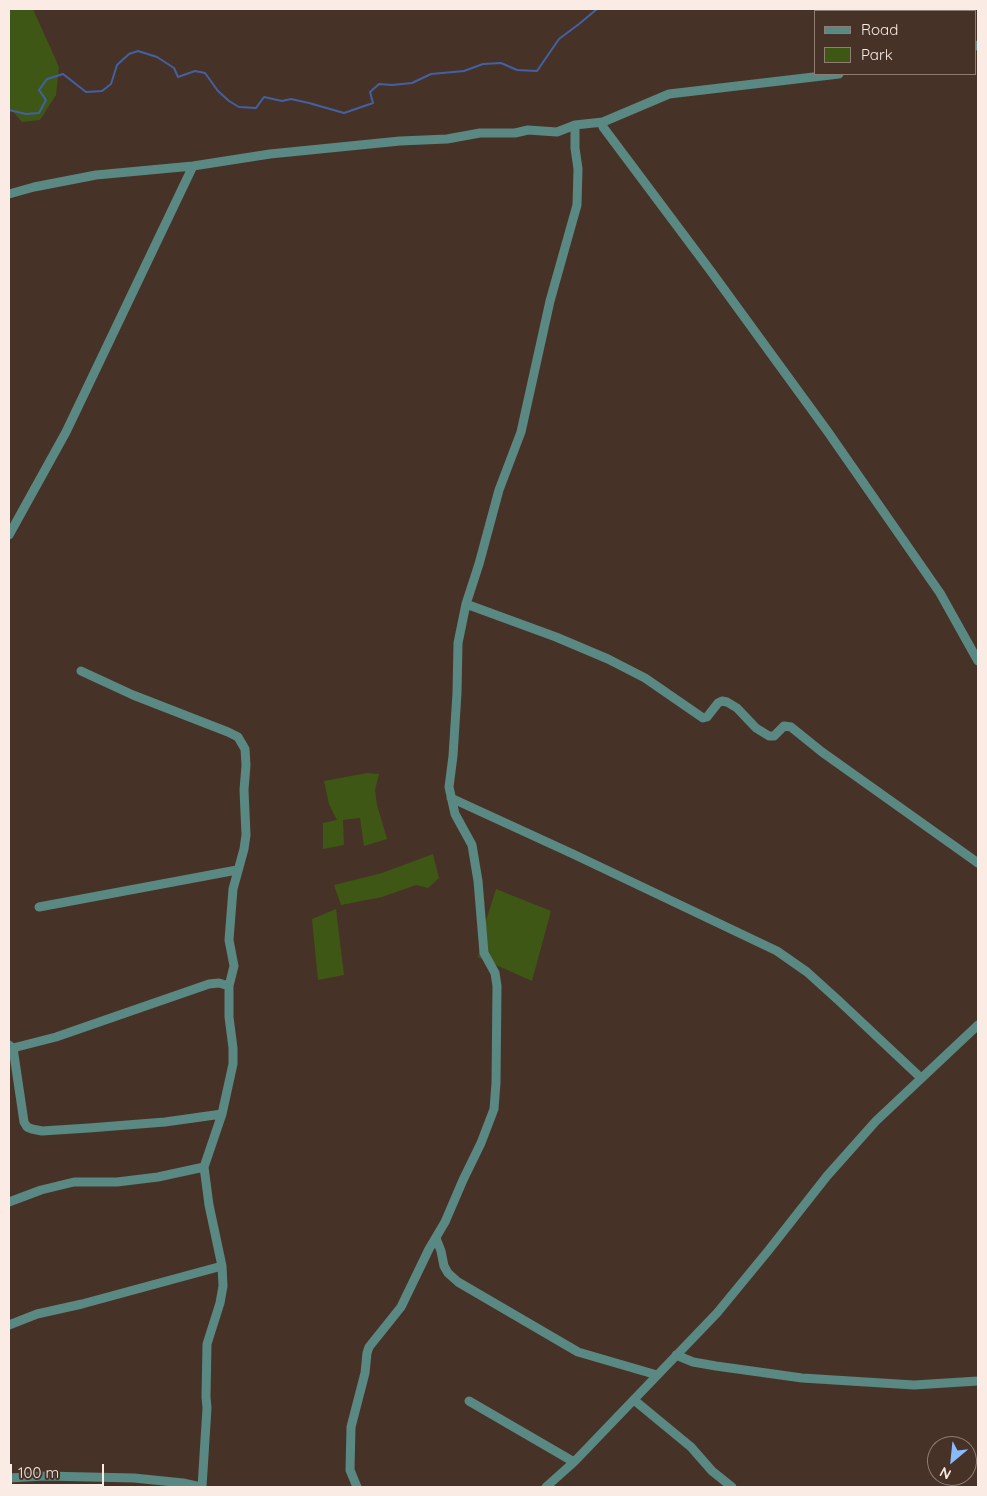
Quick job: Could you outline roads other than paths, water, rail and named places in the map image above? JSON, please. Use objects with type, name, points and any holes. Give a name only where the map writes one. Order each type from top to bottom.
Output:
[{"type":"street","points":[[9,194],[34,187],[96,175],[193,166],[270,154],[447,139],[480,133],[515,133],[536,130],[557,132],[575,126],[603,122],[669,94],[830,75]]},
{"type":"street","points":[[603,122],[603,126],[828,432],[940,593],[978,660]]},
{"type":"street","points":[[357,1487],[350,1470],[351,1427],[365,1372],[367,1352],[402,1307],[436,1238],[446,1222],[463,1180],[481,1144],[494,1109],[497,986],[495,973],[484,953],[478,881],[472,845],[455,814],[449,787],[456,711],[458,642],[466,604],[499,490],[521,432],[550,301],[577,205],[578,169],[575,148],[575,126]]},
{"type":"street","points":[[9,535],[66,432],[193,166]]},
{"type":"street","points":[[466,604],[556,637],[608,659],[645,678],[703,718],[707,717],[718,703],[722,701],[737,708],[756,728],[769,736],[774,736],[784,726],[791,727],[822,752],[978,863]]},
{"type":"street","points":[[9,1478],[45,1476],[134,1478],[202,1487],[207,1408],[207,1344],[220,1303],[223,1286],[222,1266],[209,1205],[204,1167],[222,1114],[233,1064],[229,1017],[229,986],[234,966],[229,940],[231,906],[237,870],[244,849],[246,835],[245,749],[238,737],[132,695],[81,671]]},
{"type":"street","points":[[451,798],[777,951],[813,978],[868,1026],[878,1038],[921,1078]]},
{"type":"street","points":[[39,906],[237,870]]},
{"type":"street","points":[[222,1114],[165,1122],[89,1128],[42,1131],[32,1129],[27,1127],[24,1122],[11,1047],[56,1037],[209,984],[229,986]]},
{"type":"street","points":[[546,1487],[574,1462],[634,1400],[738,1288],[800,1208],[852,1146],[978,1025]]},
{"type":"street","points":[[9,1202],[41,1190],[74,1182],[117,1182],[158,1177],[204,1167]]},
{"type":"street","points":[[436,1238],[444,1266],[448,1273],[458,1282],[578,1352],[657,1376]]},
{"type":"street","points":[[9,1325],[37,1314],[82,1304],[222,1266]]},
{"type":"street","points":[[676,1356],[693,1362],[802,1378],[914,1384],[978,1381]]},
{"type":"street","points":[[634,1400],[691,1447],[712,1472],[732,1487]]},
{"type":"street","points":[[469,1401],[574,1462]]},
{"type":"waterway","points":[[9,110],[26,114],[39,113],[46,100],[39,90],[47,79],[63,74],[86,92],[102,91],[111,84],[117,65],[129,54],[138,51],[157,57],[174,68],[178,77],[195,71],[205,73],[218,91],[239,107],[256,108],[264,97],[282,101],[291,99],[344,113],[373,103],[370,92],[379,84],[412,83],[431,74],[464,71],[483,64],[501,63],[517,70],[537,71],[559,39],[597,9]]}]
